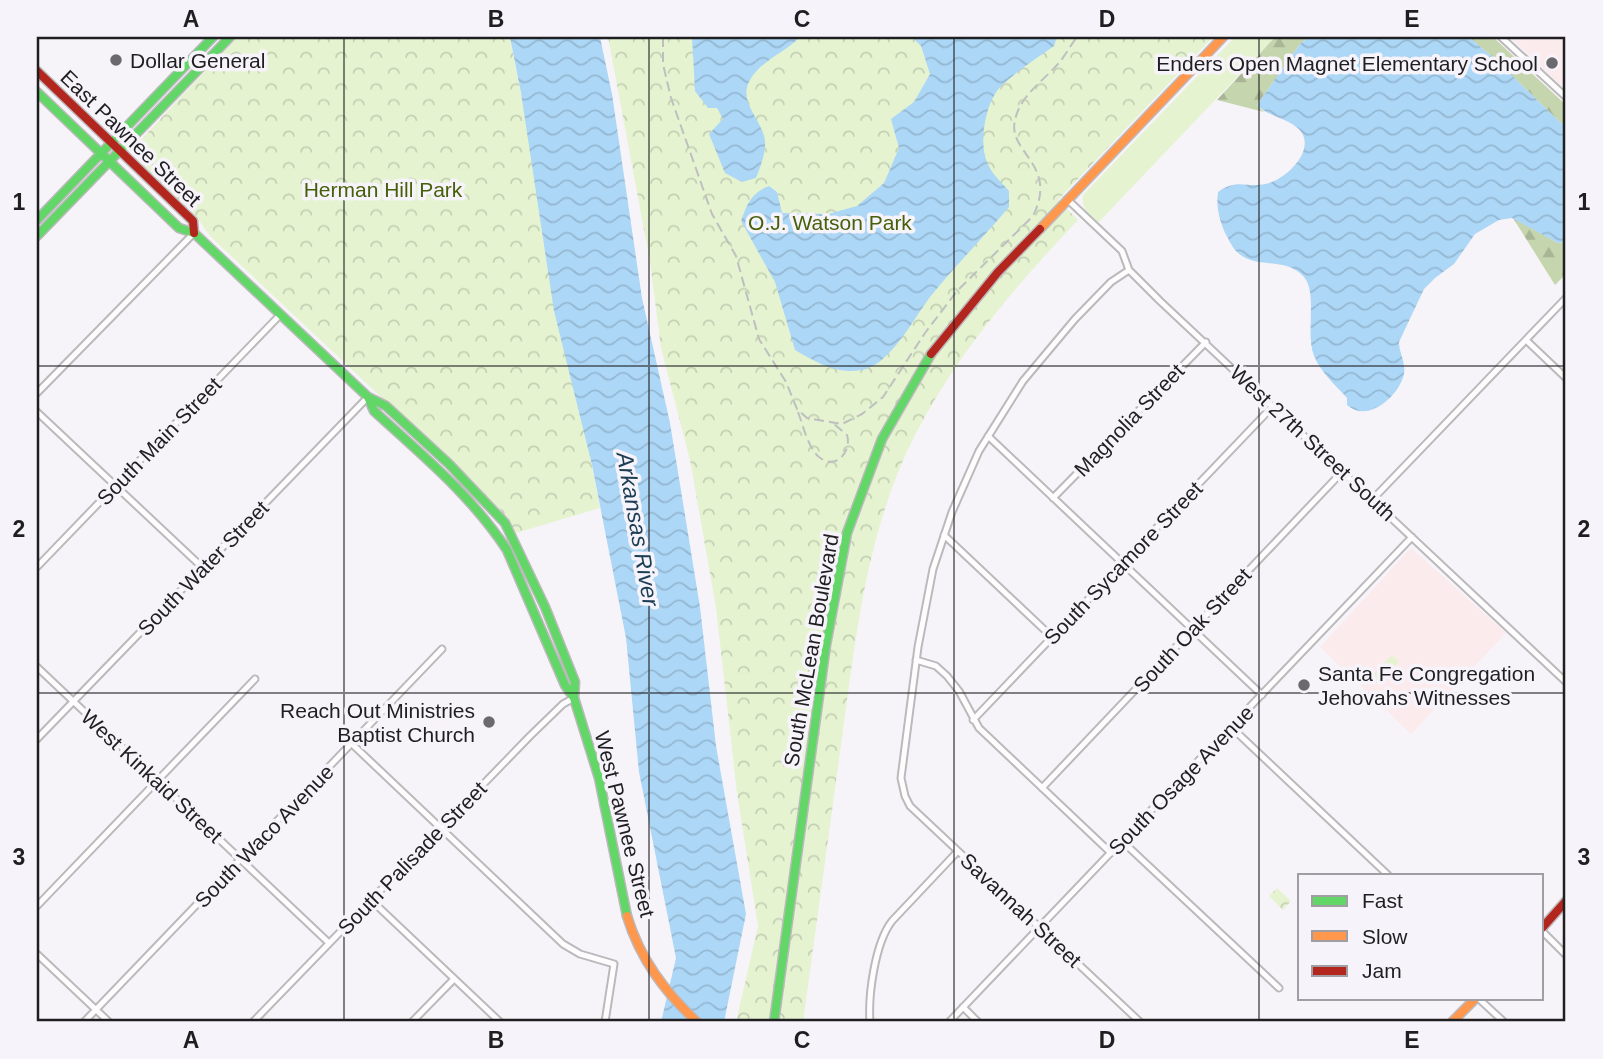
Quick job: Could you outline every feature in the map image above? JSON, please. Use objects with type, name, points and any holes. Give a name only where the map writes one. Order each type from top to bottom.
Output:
[{"type":"main road","points":[[37,220],[213,37]]},
{"type":"main road","points":[[37,236],[230,37]]},
{"type":"main road","name":"South McLean Boulevard","points":[[774,1022],[826,645],[847,533],[882,439],[936,345],[998,272],[1223,37]]},
{"type":"main road","name":"East Pawnee Street","points":[[37,71],[193,221],[194,233]]},
{"type":"main road","name":"East Pawnee Street","points":[[37,92],[108,163],[179,228],[194,233],[280,315]]},
{"type":"main road","name":"West Pawnee Street","points":[[280,315],[368,397],[386,406],[465,480],[505,523],[545,607],[575,682],[574,698],[599,778],[628,919],[647,964],[674,1000],[697,1022]]},
{"type":"main road","points":[[1544,928],[1566,901]]},
{"type":"main road","points":[[1452,1022],[1475,1000]]},
{"type":"street","points":[[1501,37],[1566,97]]},
{"type":"street","name":"West 27th Street South","points":[[1068,199],[1122,251],[1129,270],[1566,682]]},
{"type":"street","points":[[37,393],[194,233]]},
{"type":"street","points":[[1111,853],[985,734],[973,720],[959,691],[947,676],[936,666],[916,660],[933,569],[944,535],[979,451],[1023,381],[1075,319],[1111,282],[1129,270]]},
{"type":"street","points":[[1372,500],[1566,298]]},
{"type":"street","name":"South Main Street","points":[[37,567],[280,315]]},
{"type":"street","points":[[1526,340],[1566,378]]},
{"type":"street","name":"Magnolia Street","points":[[1053,498],[1206,342]]},
{"type":"street","name":"South Water Street","points":[[37,739],[368,397]]},
{"type":"street","name":"South Sycamore Street","points":[[973,720],[1273,406]]},
{"type":"street","points":[[37,412],[203,568]]},
{"type":"street","points":[[988,436],[1262,695]]},
{"type":"street","name":"South Oak Street","points":[[1042,788],[1342,472]]},
{"type":"street","points":[[944,535],[1052,637]]},
{"type":"street","name":"South Osage Avenue","points":[[949,1022],[1412,537]]},
{"type":"street","name":"South Waco Avenue","points":[[84,1022],[443,649]]},
{"type":"street","name":"Savannah Street","points":[[916,660],[901,778],[910,806],[1140,1022]]},
{"type":"street","name":"West Kinkaid Street","points":[[37,667],[329,943]]},
{"type":"street","points":[[37,906],[256,679]]},
{"type":"street","name":"South Palisade Street","points":[[253,1022],[530,736],[574,698]]},
{"type":"street","points":[[1231,727],[1387,874]]},
{"type":"street","points":[[352,744],[563,944],[580,954],[614,964],[605,1022]]},
{"type":"street","points":[[1122,841],[1279,988]]},
{"type":"street","points":[[870,1022],[877,954],[883,934],[958,851]]},
{"type":"street","points":[[371,900],[500,1022]]},
{"type":"street","points":[[1544,932],[1566,955]]},
{"type":"street","points":[[37,954],[108,1022]]},
{"type":"street","points":[[412,1022],[454,979]]},
{"type":"street","points":[[1479,1000],[1504,1022]]},
{"type":"street","points":[[962,1007],[978,1022]]},
{"type":"shaded area","name":"Enders Open Magnet Elementary School","points":[[1510,37],[1566,37],[1566,90]]},
{"type":"shaded area","points":[[1411,548],[1506,633],[1411,734],[1320,647]]},
{"type":"green space","name":"Herman Hill Park","points":[[237,37],[510,37],[600,508],[516,533],[501,510],[210,236],[195,215],[140,163],[136,145]]},
{"type":"green space","name":"O.J. Watson Park","points":[[608,37],[1213,37],[1058,200],[1078,220],[1010,296],[969,348],[932,405],[899,471],[874,545],[859,622],[803,1022],[736,1022],[758,926],[737,793],[716,608],[690,460],[661,348],[650,262]]},
{"type":"green space","points":[[1235,37],[1275,37],[1098,223],[1084,208],[1083,195]]},
{"type":"green space","points":[[1275,37],[1309,37],[1300,44],[1257,105],[1264,112],[1217,100]]},
{"type":"green space","points":[[1469,37],[1493,37],[1566,105],[1566,128],[1496,60]]},
{"type":"green space","points":[[1513,218],[1558,243],[1566,242],[1566,274],[1555,285]]},
{"type":"green space","points":[[1392,655],[1399,662],[1390,671],[1394,677],[1390,679],[1386,676],[1378,684],[1371,677]]},
{"type":"green space","points":[[1277,888],[1291,901],[1283,910],[1269,896]]},
{"type":"water","name":"Arkansas River","points":[[510,37],[600,37],[612,94],[642,298],[670,423],[700,607],[716,746],[746,914],[724,1022],[661,1022],[676,958],[639,772],[626,638],[592,465],[554,311]]},
{"type":"water","points":[[692,37],[800,37],[760,67],[747,88],[749,103],[765,141],[764,156],[756,178],[742,182],[725,173],[709,134],[723,119],[717,108],[708,108],[695,91]]},
{"type":"water","points":[[912,37],[1057,37],[1054,46],[999,88],[988,109],[983,146],[991,170],[1009,191],[1009,207],[949,274],[885,357],[866,369],[846,371],[820,364],[795,350],[775,282],[741,221],[750,200],[769,186],[777,192],[782,213],[828,214],[857,206],[884,183],[899,148],[891,119],[914,102],[930,74],[921,46]]},
{"type":"water","points":[[1309,37],[1469,37],[1566,128],[1566,242],[1558,243],[1512,218],[1499,220],[1475,234],[1454,264],[1424,289],[1399,342],[1404,374],[1396,391],[1381,405],[1364,411],[1347,405],[1347,398],[1324,373],[1314,356],[1310,293],[1304,277],[1288,266],[1252,260],[1236,251],[1225,233],[1218,208],[1218,192],[1236,184],[1259,185],[1273,182],[1288,172],[1301,157],[1305,141],[1298,128],[1257,105],[1300,44]]},
{"type":"railway","points":[[663,37],[663,64],[671,98],[712,214],[736,256],[759,339],[786,382],[797,409],[807,418],[842,424],[862,414],[883,397],[925,333],[957,291],[1033,216],[1040,184],[1037,171],[1018,142],[1015,120],[1027,96],[1058,64],[1077,37]]},
{"type":"railway","points":[[798,412],[812,448],[819,457],[831,462],[845,453],[848,441],[847,435],[834,424]]},
{"type":"traffic: fast","points":[[37,220],[213,37]]},
{"type":"traffic: fast","points":[[37,236],[230,37]]},
{"type":"traffic: fast","points":[[37,92],[179,228],[194,233],[368,397],[386,406],[449,464],[505,523],[545,607],[575,682],[574,698]]},
{"type":"traffic: fast","points":[[774,1022],[826,645],[847,533],[882,439],[931,354]]},
{"type":"traffic: fast","points":[[368,397],[374,411],[462,493],[507,550],[565,685],[574,698],[599,778],[627,916]]},
{"type":"traffic: slow","points":[[1040,229],[1223,37]]},
{"type":"traffic: slow","points":[[627,916],[646,961],[674,999],[697,1022]]},
{"type":"traffic: slow","points":[[1452,1022],[1474,1000]]},
{"type":"traffic: jam","points":[[37,71],[193,221],[194,233]]},
{"type":"traffic: jam","points":[[931,354],[998,272],[1040,229]]},
{"type":"traffic: jam","points":[[1544,926],[1566,901]]},
{"type":"place","name":"Dollar General","points":[[116,60]]},
{"type":"place","name":"Enders Open Magnet Elementary School","points":[[1552,63]]},
{"type":"place","name":"Santa Fe Congregation Jehovahs Witnesses","points":[[1304,685]]},
{"type":"place","name":"Reach Out Ministries Baptist Church","points":[[489,722]]}]
